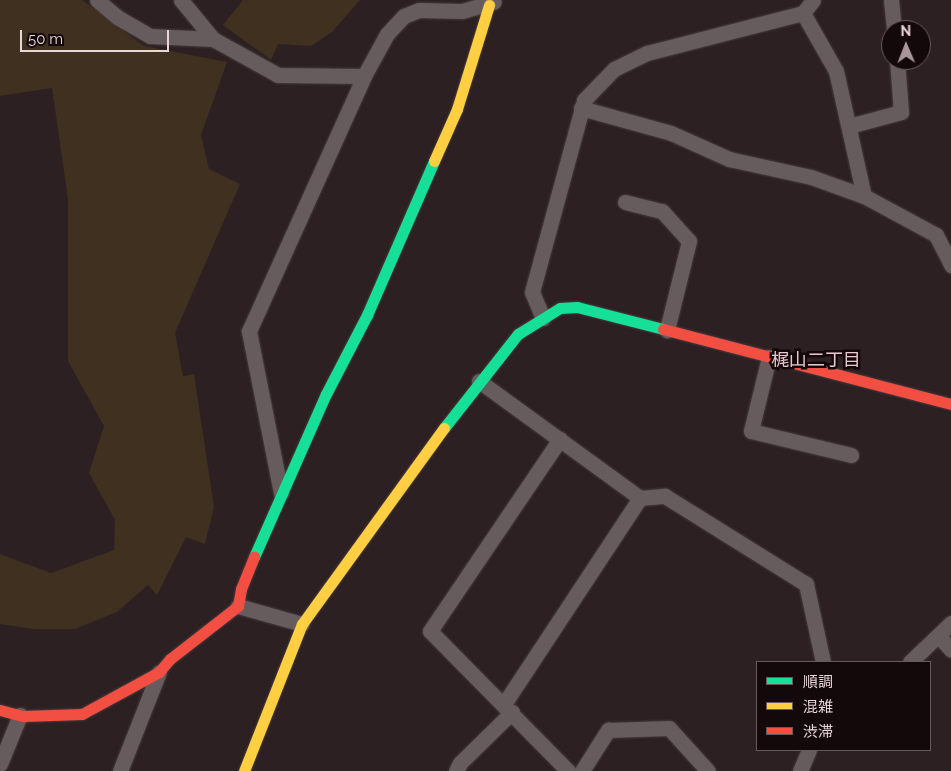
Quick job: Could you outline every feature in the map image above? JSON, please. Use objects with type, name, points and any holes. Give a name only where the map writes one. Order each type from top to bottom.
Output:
[{"type":"street","points":[[97,0],[117,17],[150,36],[213,39]]},
{"type":"street","points":[[181,0],[213,39],[278,75],[364,76]]},
{"type":"street","points":[[543,318],[532,292],[584,100],[614,69],[647,53],[803,13],[813,0]]},
{"type":"street","points":[[891,0],[893,20]]},
{"type":"street","points":[[282,493],[249,331],[364,76],[387,34],[404,16],[419,10],[462,11],[493,2]]},
{"type":"street","points":[[120,771],[159,672],[170,659],[238,606],[241,589],[282,493],[326,394],[367,315],[457,109],[493,2]]},
{"type":"street","points":[[803,13],[836,71],[864,196]]},
{"type":"street","points":[[848,126],[901,112],[898,70]]},
{"type":"street","points":[[581,108],[671,133],[729,159],[811,177],[864,196],[936,235],[951,265]]},
{"type":"street","points":[[625,202],[662,211],[689,241],[666,330]]},
{"type":"street","points":[[244,771],[302,624],[319,598],[479,381],[518,334],[560,308],[577,307],[951,404]]},
{"type":"street","points":[[769,357],[751,431],[851,455]]},
{"type":"street","points":[[479,381],[640,498],[665,496],[806,584],[824,661]]},
{"type":"street","points":[[560,439],[430,631],[568,771]]},
{"type":"street","points":[[456,771],[460,763],[508,708],[640,498]]},
{"type":"street","points":[[238,606],[302,624]]},
{"type":"street","points":[[911,661],[951,624]]},
{"type":"street","points":[[938,636],[951,650]]},
{"type":"street","points":[[0,710],[20,715],[82,714],[159,672]]},
{"type":"street","points":[[0,764],[20,715]]},
{"type":"street","points":[[582,771],[608,730],[669,728],[708,771]]},
{"type":"street","points":[[800,771],[809,751]]},
{"type":"shaded area","points":[[0,0],[82,0],[144,46],[227,62],[201,135],[209,169],[240,184],[175,333],[183,376],[194,374],[214,507],[205,544],[186,537],[157,595],[148,585],[117,612],[75,629],[33,629],[0,624],[0,554],[51,573],[114,550],[115,520],[89,473],[104,426],[68,361],[68,199],[52,88],[0,96]]},
{"type":"shaded area","points":[[243,0],[360,0],[332,32],[311,46],[278,44],[271,60],[223,25]]},
{"type":"traffic: fast","points":[[254,557],[326,394],[367,315],[434,161]]},
{"type":"traffic: fast","points":[[444,428],[518,334],[560,308],[577,307],[663,329]]},
{"type":"traffic: slow","points":[[434,161],[457,109],[489,5]]},
{"type":"traffic: slow","points":[[244,771],[302,624],[444,428]]},
{"type":"traffic: jam","points":[[663,329],[951,404]]},
{"type":"traffic: jam","points":[[0,710],[23,716],[82,714],[159,672],[170,659],[238,606],[241,589],[254,557]]},
{"type":"district","name":"梶山二丁目","points":[[816,360]]}]
